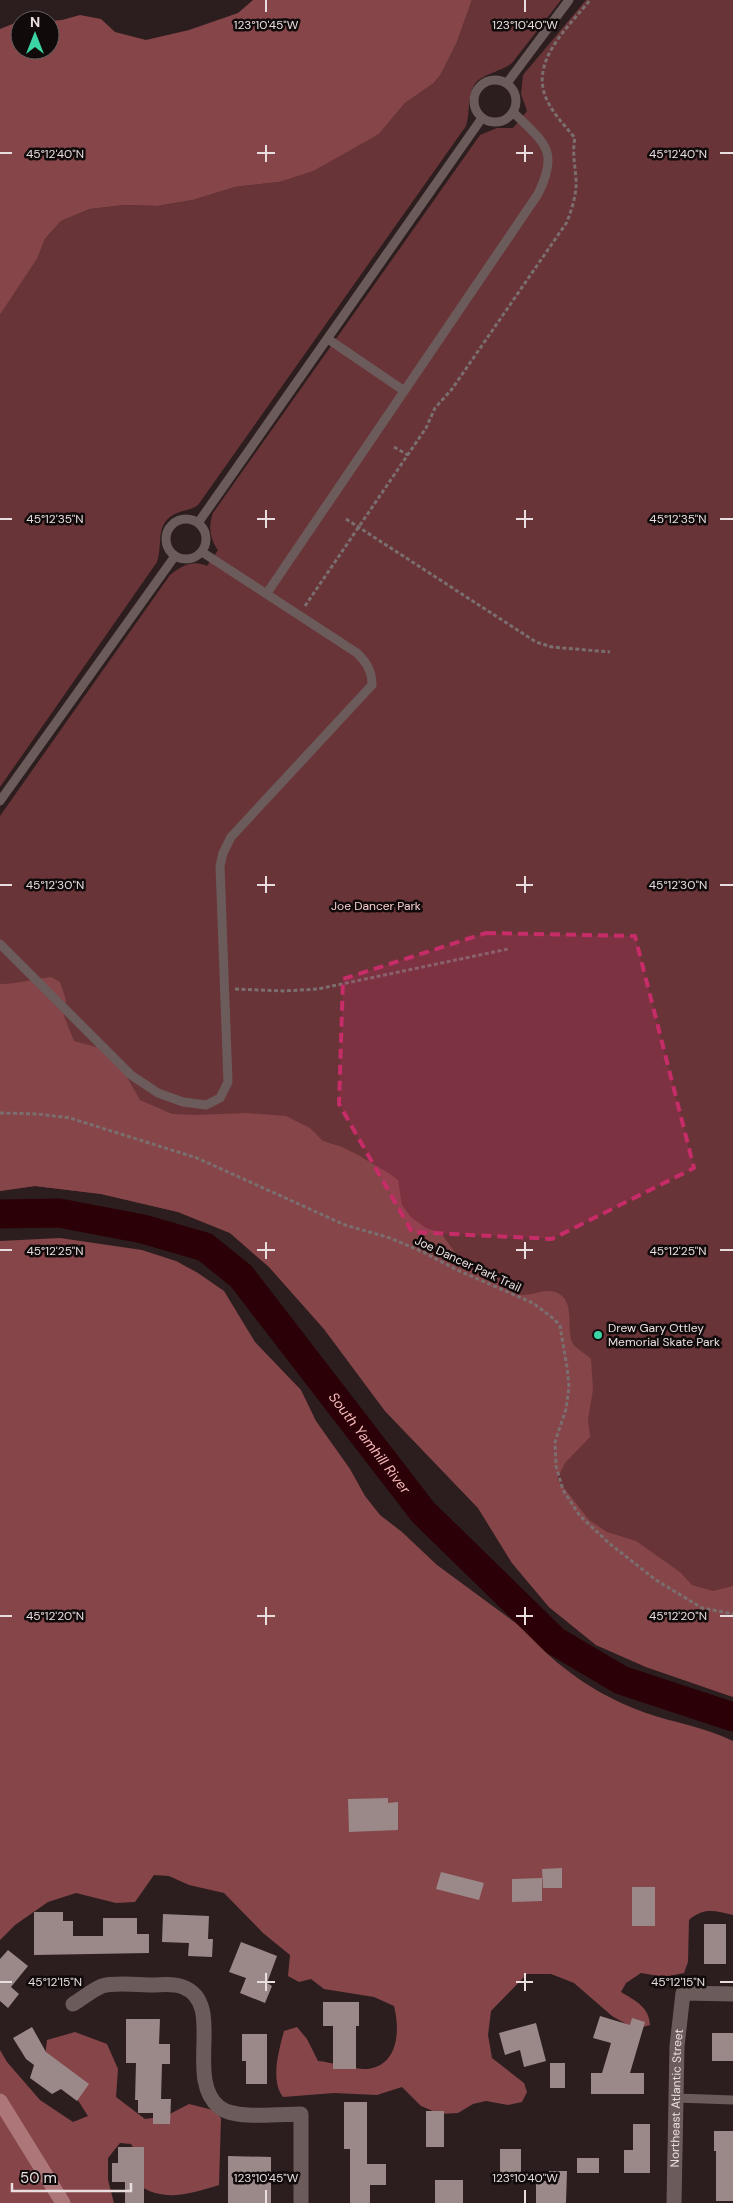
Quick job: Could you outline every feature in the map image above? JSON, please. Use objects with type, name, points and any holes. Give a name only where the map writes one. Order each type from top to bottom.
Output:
[{"type":"main road","points":[[0,2101],[63,2203]]},
{"type":"street","points":[[73,2004],[103,1986],[171,1985],[189,1990],[198,1999],[203,2012],[203,2081],[207,2095],[221,2109],[232,2114],[301,2114],[301,2203]]},
{"type":"street","name":"Northeast Atlantic Street","points":[[674,2203],[678,2046],[683,1993],[733,1994]]},
{"type":"lane","points":[[507,83],[569,0]]},
{"type":"lane","points":[[493,79],[507,83],[515,93],[516,106],[513,112],[502,121],[495,122],[482,118],[474,106],[475,92],[480,85],[493,79]]},
{"type":"lane","points":[[267,593],[403,390],[538,194],[550,162],[546,148],[513,112]]},
{"type":"lane","points":[[198,523],[482,118]]},
{"type":"lane","points":[[328,340],[403,390]]},
{"type":"lane","points":[[186,519],[198,523],[206,533],[207,540],[202,552],[192,559],[186,560],[175,556],[170,552],[166,540],[170,528],[180,520],[186,519]]},
{"type":"lane","points":[[0,944],[131,1075],[158,1093],[183,1102],[206,1105],[220,1098],[228,1082],[220,866],[223,853],[231,837],[372,686],[372,675],[368,664],[357,653],[202,552]]},
{"type":"lane","points":[[0,801],[175,556]]},
{"type":"lane","points":[[676,2098],[733,2100]]},
{"type":"path","points":[[298,614],[426,428],[438,404],[452,389],[567,222],[576,191],[573,148],[575,138],[548,103],[542,77],[543,65],[548,53],[590,0]]},
{"type":"path","points":[[394,448],[408,455]]},
{"type":"path","points":[[346,518],[536,642],[552,647],[610,652]]},
{"type":"path","points":[[224,989],[284,991],[318,989],[508,949]]},
{"type":"path","name":"Joe Dancer Park Trail","points":[[0,1114],[38,1114],[70,1118],[197,1158],[345,1225],[390,1238],[423,1252],[457,1270],[533,1303],[560,1326],[568,1367],[569,1387],[566,1409],[555,1442],[556,1466],[563,1490],[586,1521],[610,1544],[656,1580],[702,1608],[733,1614]]},
{"type":"highlighted area","points":[[486,933],[635,936],[694,1168],[552,1239],[412,1232],[339,1104],[343,979]]},
{"type":"green space","points":[[472,0],[561,0],[512,63],[480,79],[476,83],[471,94],[466,126],[198,505],[167,519],[160,536],[157,562],[0,787],[0,315],[37,259],[45,239],[61,221],[90,209],[125,205],[157,206],[193,200],[235,187],[279,182],[379,134],[405,103],[434,83],[441,74],[457,42]]},
{"type":"green space","name":"Joe Dancer Park","points":[[586,0],[733,0],[733,1697],[646,1667],[596,1645],[549,1607],[512,1563],[478,1508],[385,1411],[324,1329],[269,1267],[230,1233],[178,1212],[101,1194],[35,1186],[0,1191],[0,816],[170,575],[187,564],[197,563],[207,566],[218,550],[211,532],[213,513],[480,135],[497,128],[513,128],[527,111],[521,94],[523,75]]},
{"type":"shaded area","points":[[253,0],[472,0],[457,42],[441,74],[434,83],[405,103],[379,134],[313,171],[279,182],[235,187],[193,200],[157,206],[125,205],[90,209],[61,221],[45,239],[37,259],[0,315],[0,29],[10,25],[10,60],[60,60],[60,20],[80,15],[101,19],[115,32],[146,40],[189,30],[238,13]]},
{"type":"shaded area","points":[[51,977],[60,982],[66,1000],[64,1016],[74,1041],[103,1049],[114,1055],[140,1100],[172,1114],[246,1113],[286,1116],[310,1128],[323,1141],[358,1155],[398,1180],[402,1205],[411,1217],[426,1228],[441,1233],[464,1265],[496,1277],[511,1287],[517,1294],[527,1295],[550,1291],[562,1296],[568,1308],[573,1344],[591,1359],[593,1390],[588,1419],[590,1437],[565,1463],[557,1479],[589,1520],[607,1532],[636,1541],[680,1572],[692,1585],[713,1591],[733,1586],[733,1697],[646,1667],[596,1645],[549,1607],[512,1563],[478,1508],[385,1411],[324,1329],[269,1267],[230,1233],[178,1212],[101,1194],[35,1186],[0,1191],[0,984]]},
{"type":"shaded area","points":[[60,1238],[142,1250],[176,1261],[224,1291],[255,1342],[301,1390],[316,1421],[350,1469],[365,1496],[380,1515],[402,1532],[437,1565],[524,1629],[549,1655],[579,1679],[612,1698],[646,1713],[712,1732],[733,1741],[733,1915],[710,1911],[700,1913],[689,1920],[688,1962],[684,1973],[664,1977],[641,1973],[626,1983],[621,1992],[641,2005],[647,2014],[650,2025],[635,2029],[612,2016],[574,1983],[551,1974],[527,1974],[491,2011],[488,2035],[492,2058],[524,2083],[527,2092],[522,2102],[508,2105],[486,2101],[473,2104],[458,2113],[440,2114],[421,2106],[402,2087],[377,2095],[334,2093],[283,2097],[279,2090],[276,2074],[284,2031],[297,2027],[307,2039],[318,2061],[368,2069],[386,2061],[395,2045],[397,2025],[394,2006],[374,1997],[324,1989],[311,1979],[299,1982],[288,1976],[290,1955],[263,1933],[224,1893],[189,1885],[169,1876],[154,1875],[135,1902],[116,1903],[76,1893],[48,1902],[15,1925],[0,1940],[0,1241]]},
{"type":"shaded area","points":[[75,2032],[107,2044],[118,2069],[116,2097],[145,2119],[166,2116],[189,2104],[213,2110],[221,2118],[219,2185],[177,2195],[167,2195],[147,2190],[137,2184],[140,2159],[131,2144],[120,2143],[108,2158],[108,2180],[114,2203],[0,2203],[0,2050],[7,2062],[40,2100],[73,2122],[88,2116],[70,2088],[45,2057],[47,2040]]},
{"type":"building","points":[[388,1798],[388,1803],[398,1802],[398,1830],[349,1832],[348,1799]]},
{"type":"building","points":[[562,1868],[562,1888],[543,1888],[542,1869]]},
{"type":"building","points":[[441,1872],[484,1883],[479,1900],[436,1889]]},
{"type":"building","points":[[542,1878],[542,1901],[512,1902],[512,1879]]},
{"type":"building","points":[[632,1887],[655,1887],[655,1926],[632,1926]]},
{"type":"building","points":[[34,1912],[63,1912],[63,1921],[73,1921],[73,1936],[103,1936],[103,1918],[137,1918],[137,1934],[149,1934],[149,1953],[34,1955]]},
{"type":"building","points":[[163,1914],[209,1916],[208,1939],[213,1939],[212,1957],[188,1956],[189,1943],[162,1942]]},
{"type":"building","points":[[704,1924],[726,1924],[726,1964],[704,1964]]},
{"type":"building","points":[[241,1942],[277,1956],[267,1983],[272,1986],[265,2003],[240,1993],[246,1978],[229,1972]]},
{"type":"building","points":[[8,1950],[28,1966],[11,1987],[19,1994],[8,2008],[0,2001],[0,1959]]},
{"type":"building","points":[[323,2002],[359,2002],[359,2026],[356,2026],[356,2069],[333,2069],[333,2026],[323,2026]]},
{"type":"building","points":[[600,2016],[630,2025],[632,2018],[645,2022],[630,2073],[644,2073],[644,2094],[591,2094],[591,2073],[602,2073],[611,2043],[593,2038]]},
{"type":"building","points":[[126,2019],[160,2019],[159,2044],[170,2044],[170,2064],[162,2064],[161,2099],[171,2099],[170,2124],[153,2124],[153,2113],[138,2113],[138,2100],[135,2100],[136,2063],[126,2063]]},
{"type":"building","points":[[536,2023],[546,2061],[524,2067],[520,2050],[505,2055],[499,2033]]},
{"type":"building","points":[[32,2027],[46,2052],[89,2084],[77,2101],[61,2089],[52,2094],[30,2078],[34,2065],[26,2059],[13,2038]]},
{"type":"building","points":[[712,2033],[733,2033],[733,2061],[712,2061]]},
{"type":"building","points":[[242,2034],[267,2034],[267,2084],[246,2084],[246,2061],[242,2061]]},
{"type":"building","points":[[550,2063],[565,2063],[565,2088],[550,2088]]},
{"type":"building","points":[[344,2102],[367,2102],[367,2164],[386,2164],[386,2185],[370,2185],[370,2203],[350,2203],[350,2149],[344,2149]]},
{"type":"building","points":[[426,2111],[444,2111],[444,2147],[426,2147]]},
{"type":"building","points":[[633,2124],[650,2124],[650,2173],[624,2173],[624,2150],[633,2150]]},
{"type":"building","points":[[714,2131],[733,2131],[733,2201],[716,2201]]},
{"type":"building","points":[[118,2147],[144,2147],[144,2203],[125,2203],[125,2182],[112,2182],[112,2163],[118,2163]]},
{"type":"building","points":[[500,2149],[521,2149],[521,2180],[500,2180]]},
{"type":"building","points":[[228,2156],[271,2157],[271,2203],[228,2203]]},
{"type":"building","points":[[577,2158],[599,2158],[599,2173],[577,2173]]},
{"type":"building","points":[[549,2171],[567,2171],[566,2203],[536,2203],[536,2181],[549,2181]]},
{"type":"building","points":[[435,2180],[463,2180],[463,2203],[435,2203]]},
{"type":"waterway","name":"South Yamhill River","points":[[0,1214],[59,1213],[143,1229],[205,1247],[241,1276],[423,1512],[555,1641],[621,1680],[733,1717]]},
{"type":"place","name":"Drew Gary Ottley Memorial Skate Park","points":[[598,1335]]}]
